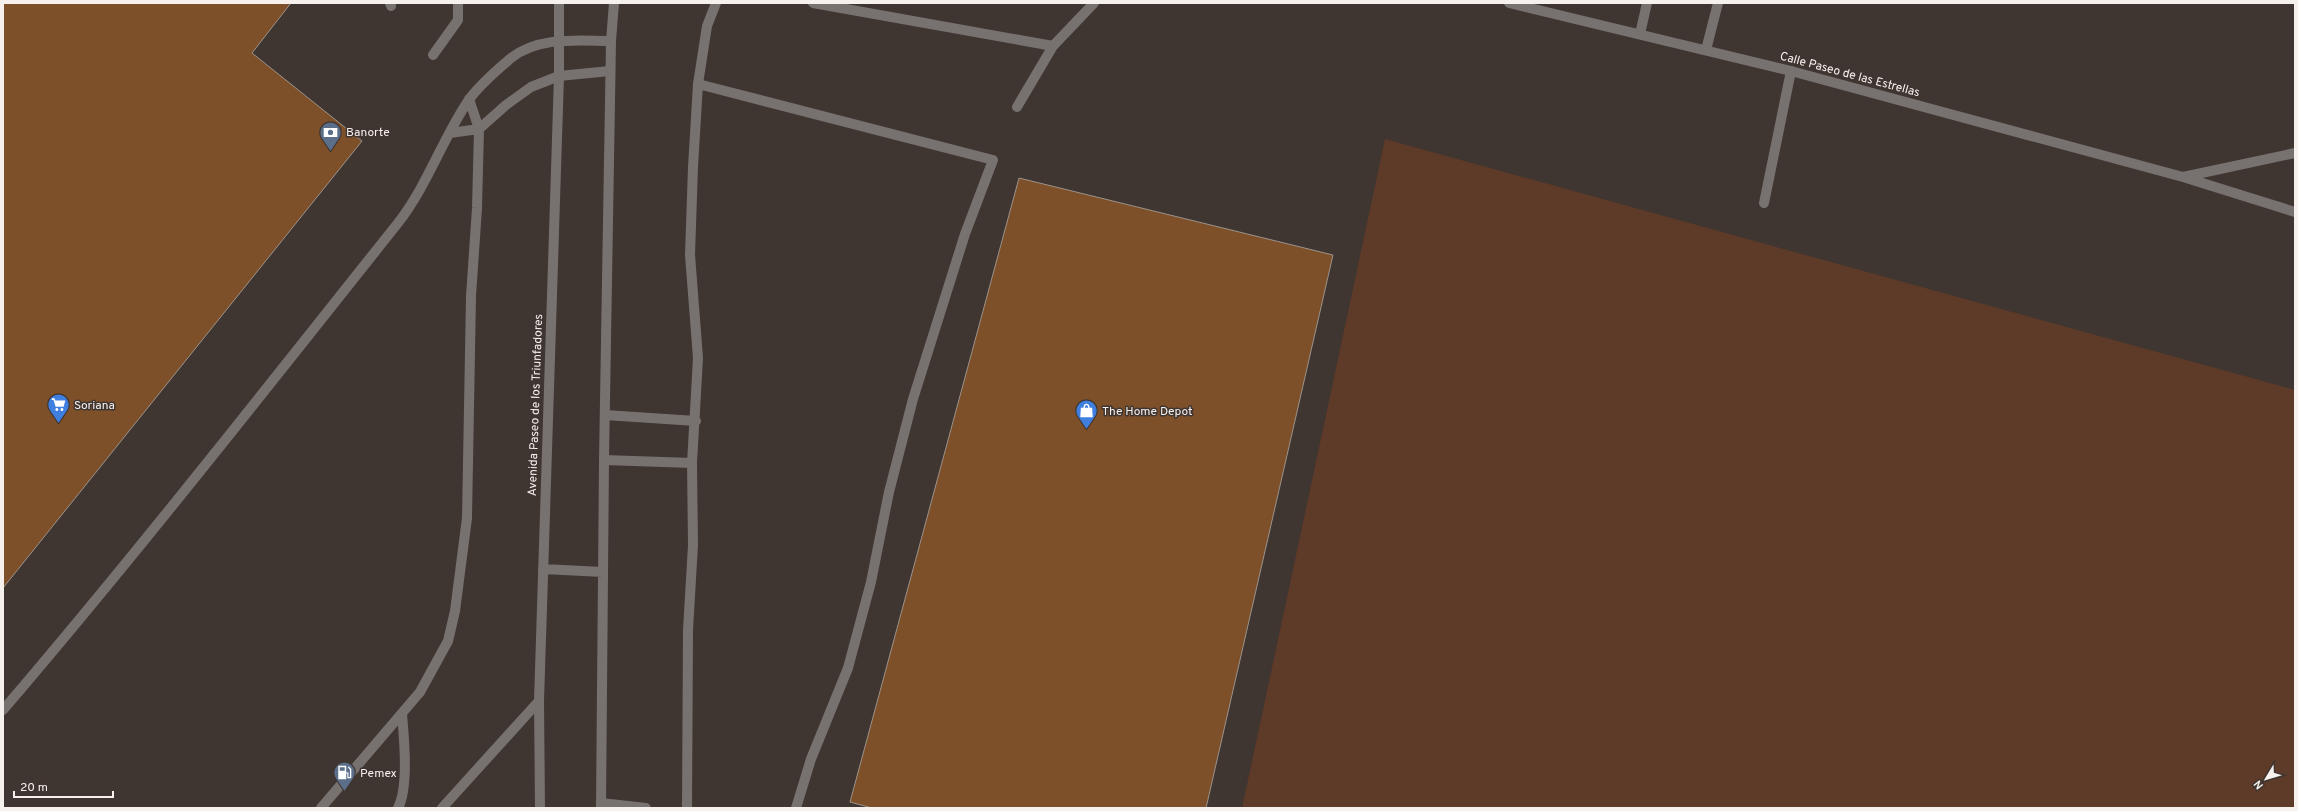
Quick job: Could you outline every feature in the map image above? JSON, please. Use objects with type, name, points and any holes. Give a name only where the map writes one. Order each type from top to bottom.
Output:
[{"type":"street","points":[[434,55],[458,20],[458,3]]},
{"type":"street","name":"Avenida Paseo de los Triunfadores","points":[[540,808],[539,701],[559,3]]},
{"type":"street","points":[[614,3],[610,71],[604,460],[601,806],[646,808]]},
{"type":"street","points":[[687,808],[688,630],[693,545],[692,463],[696,421],[698,358],[690,255],[698,84],[707,26],[716,3]]},
{"type":"street","points":[[813,3],[1053,46]]},
{"type":"street","points":[[1016,107],[1053,46],[1094,3]]},
{"type":"street","name":"Calle Paseo de las Estrellas","points":[[1509,3],[1791,71],[2183,177],[2295,212]]},
{"type":"street","points":[[1640,34],[1647,3]]},
{"type":"street","points":[[1706,50],[1718,3]]},
{"type":"street","points":[[3,710],[280,371],[400,220],[435,164],[469,99],[514,56],[532,47],[558,41],[611,41]]},
{"type":"street","points":[[450,133],[478,129],[506,105],[532,87],[558,76],[610,71]]},
{"type":"street","points":[[1764,203],[1791,71]]},
{"type":"street","points":[[698,84],[993,160],[965,234],[913,399],[889,492],[871,582],[848,668],[811,759],[796,808]]},
{"type":"street","points":[[321,808],[420,692],[448,641],[455,611],[467,518],[471,296],[477,208],[478,129],[469,99]]},
{"type":"street","name":"Calle Paseo de las Estrellas","points":[[2183,177],[2295,153]]},
{"type":"street","points":[[605,415],[696,421]]},
{"type":"street","points":[[604,460],[692,463]]},
{"type":"street","points":[[543,569],[603,572]]},
{"type":"street","points":[[442,808],[539,701]]},
{"type":"street","points":[[398,808],[404,781],[405,748],[402,714]]},
{"type":"shaded area","points":[[1385,139],[2295,390],[2295,808],[1242,808]]},
{"type":"building","points":[[3,3],[291,3],[252,53],[362,141],[3,588]]},
{"type":"building","points":[[1019,178],[1333,255],[1206,808],[872,808],[850,802]]},
{"type":"place","name":"Banorte","points":[[331,152]]},
{"type":"place","name":"Soriana","points":[[59,424]]},
{"type":"place","name":"The Home Depot","points":[[1087,430]]},
{"type":"place","name":"Pemex","points":[[344,792]]}]
